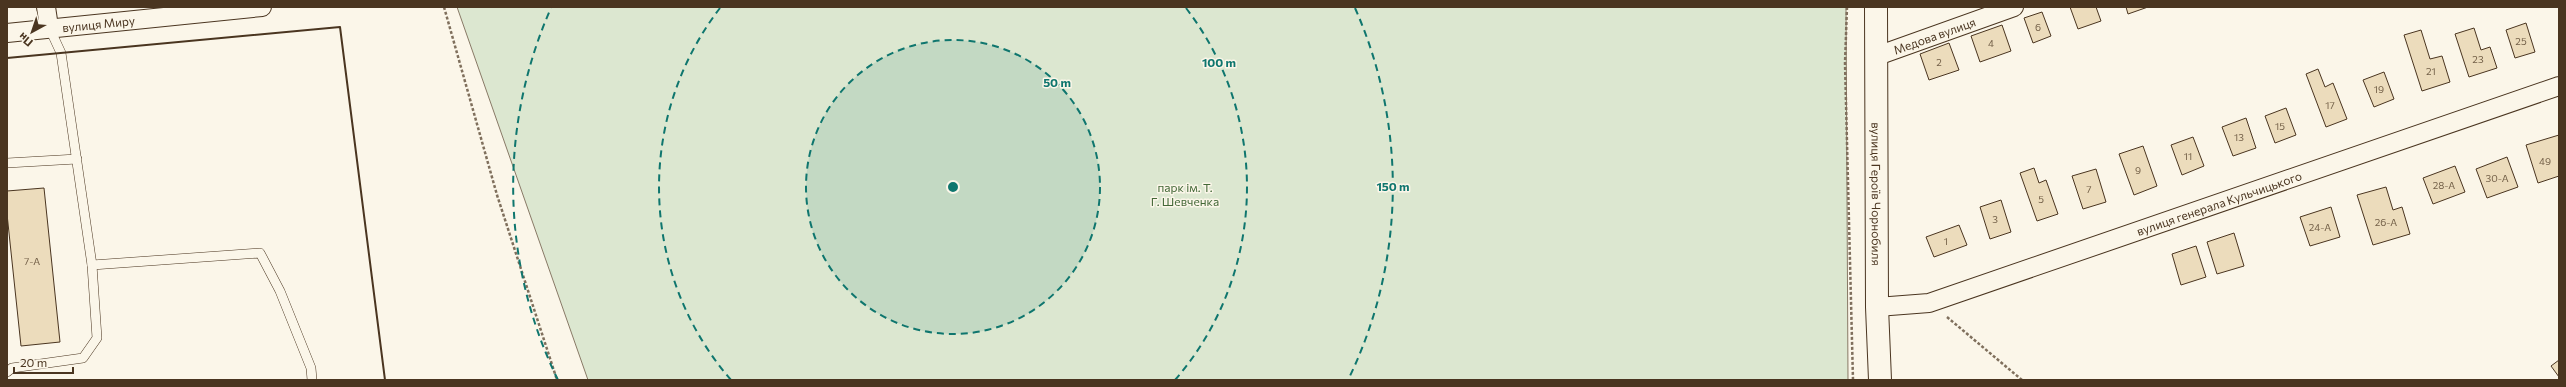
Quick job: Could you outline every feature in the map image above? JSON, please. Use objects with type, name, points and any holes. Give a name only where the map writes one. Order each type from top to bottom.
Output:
[{"type":"street","points":[[46,7],[50,27]]},
{"type":"street","name":"вулиця Миру","points":[[7,33],[50,27],[262,7]]},
{"type":"street","name":"вулиця Героїв Чорнобиля","points":[[1876,7],[1878,307],[1880,380]]},
{"type":"street","name":"Медова вулиця","points":[[1876,56],[2014,7]]},
{"type":"street","name":"вулиця генерала Кульчицького","points":[[1878,307],[1930,303],[2559,86]]},
{"type":"lane","points":[[7,372],[12,368],[83,358],[97,338],[92,265],[61,53],[50,27]]},
{"type":"lane","points":[[7,163],[76,159]]},
{"type":"lane","points":[[92,265],[260,254],[280,291],[311,368],[312,380]]},
{"type":"path","points":[[444,7],[497,195],[557,380]]},
{"type":"path","points":[[1847,7],[1845,63],[1853,380]]},
{"type":"path","points":[[1930,303],[2022,380]]},
{"type":"green space","name":"парк ім. Т. Г. Шевченка","points":[[457,7],[1846,7],[1848,380],[588,380]]},
{"type":"building","points":[[2070,7],[2096,7],[2101,21],[2078,29]]},
{"type":"building","points":[[2126,7],[2148,7],[2128,14]]},
{"type":"building","points":[[2042,12],[2051,36],[2033,43],[2024,18]]},
{"type":"building","points":[[2526,23],[2535,52],[2515,58],[2506,30]]},
{"type":"building","points":[[2002,25],[2011,51],[1980,62],[1971,36]]},
{"type":"building","points":[[2474,28],[2481,50],[2490,47],[2497,68],[2469,77],[2455,34]]},
{"type":"building","points":[[2421,30],[2430,59],[2442,56],[2450,82],[2422,91],[2404,35]]},
{"type":"building","points":[[1949,43],[1959,70],[1929,80],[1920,54]]},
{"type":"building","points":[[2318,69],[2325,87],[2333,83],[2347,119],[2326,127],[2306,74]]},
{"type":"building","points":[[2384,72],[2394,99],[2374,107],[2363,80]]},
{"type":"building","points":[[2286,108],[2296,135],[2275,143],[2265,116]]},
{"type":"building","points":[[2246,118],[2256,148],[2233,156],[2222,127]]},
{"type":"building","points":[[2559,135],[2559,176],[2538,183],[2526,145]]},
{"type":"building","points":[[2193,137],[2204,166],[2182,175],[2171,145]]},
{"type":"building","points":[[2143,146],[2157,186],[2134,195],[2119,154]]},
{"type":"building","points":[[2507,157],[2518,187],[2487,198],[2476,169]]},
{"type":"building","points":[[2455,166],[2465,192],[2433,204],[2423,178]]},
{"type":"building","points":[[2034,168],[2039,183],[2046,180],[2058,214],[2037,221],[2020,173]]},
{"type":"building","points":[[2096,169],[2106,202],[2083,209],[2072,176]]},
{"type":"building","points":[[2386,187],[2393,210],[2402,207],[2410,234],[2373,245],[2357,195]]},
{"type":"building","points":[[44,188],[60,342],[21,346],[7,214],[7,191]]},
{"type":"building","points":[[2001,200],[2011,232],[1990,239],[1980,207]]},
{"type":"building","points":[[2331,207],[2340,237],[2310,246],[2300,217]]},
{"type":"building","points":[[1959,225],[1967,245],[1934,257],[1926,237]]},
{"type":"building","points":[[2234,233],[2244,266],[2217,274],[2207,242]]},
{"type":"building","points":[[2196,246],[2206,277],[2181,285],[2172,254]]},
{"type":"building","points":[[2559,360],[2559,377],[2551,366]]},
{"type":"wall","points":[[7,58],[340,27],[385,380]]}]
